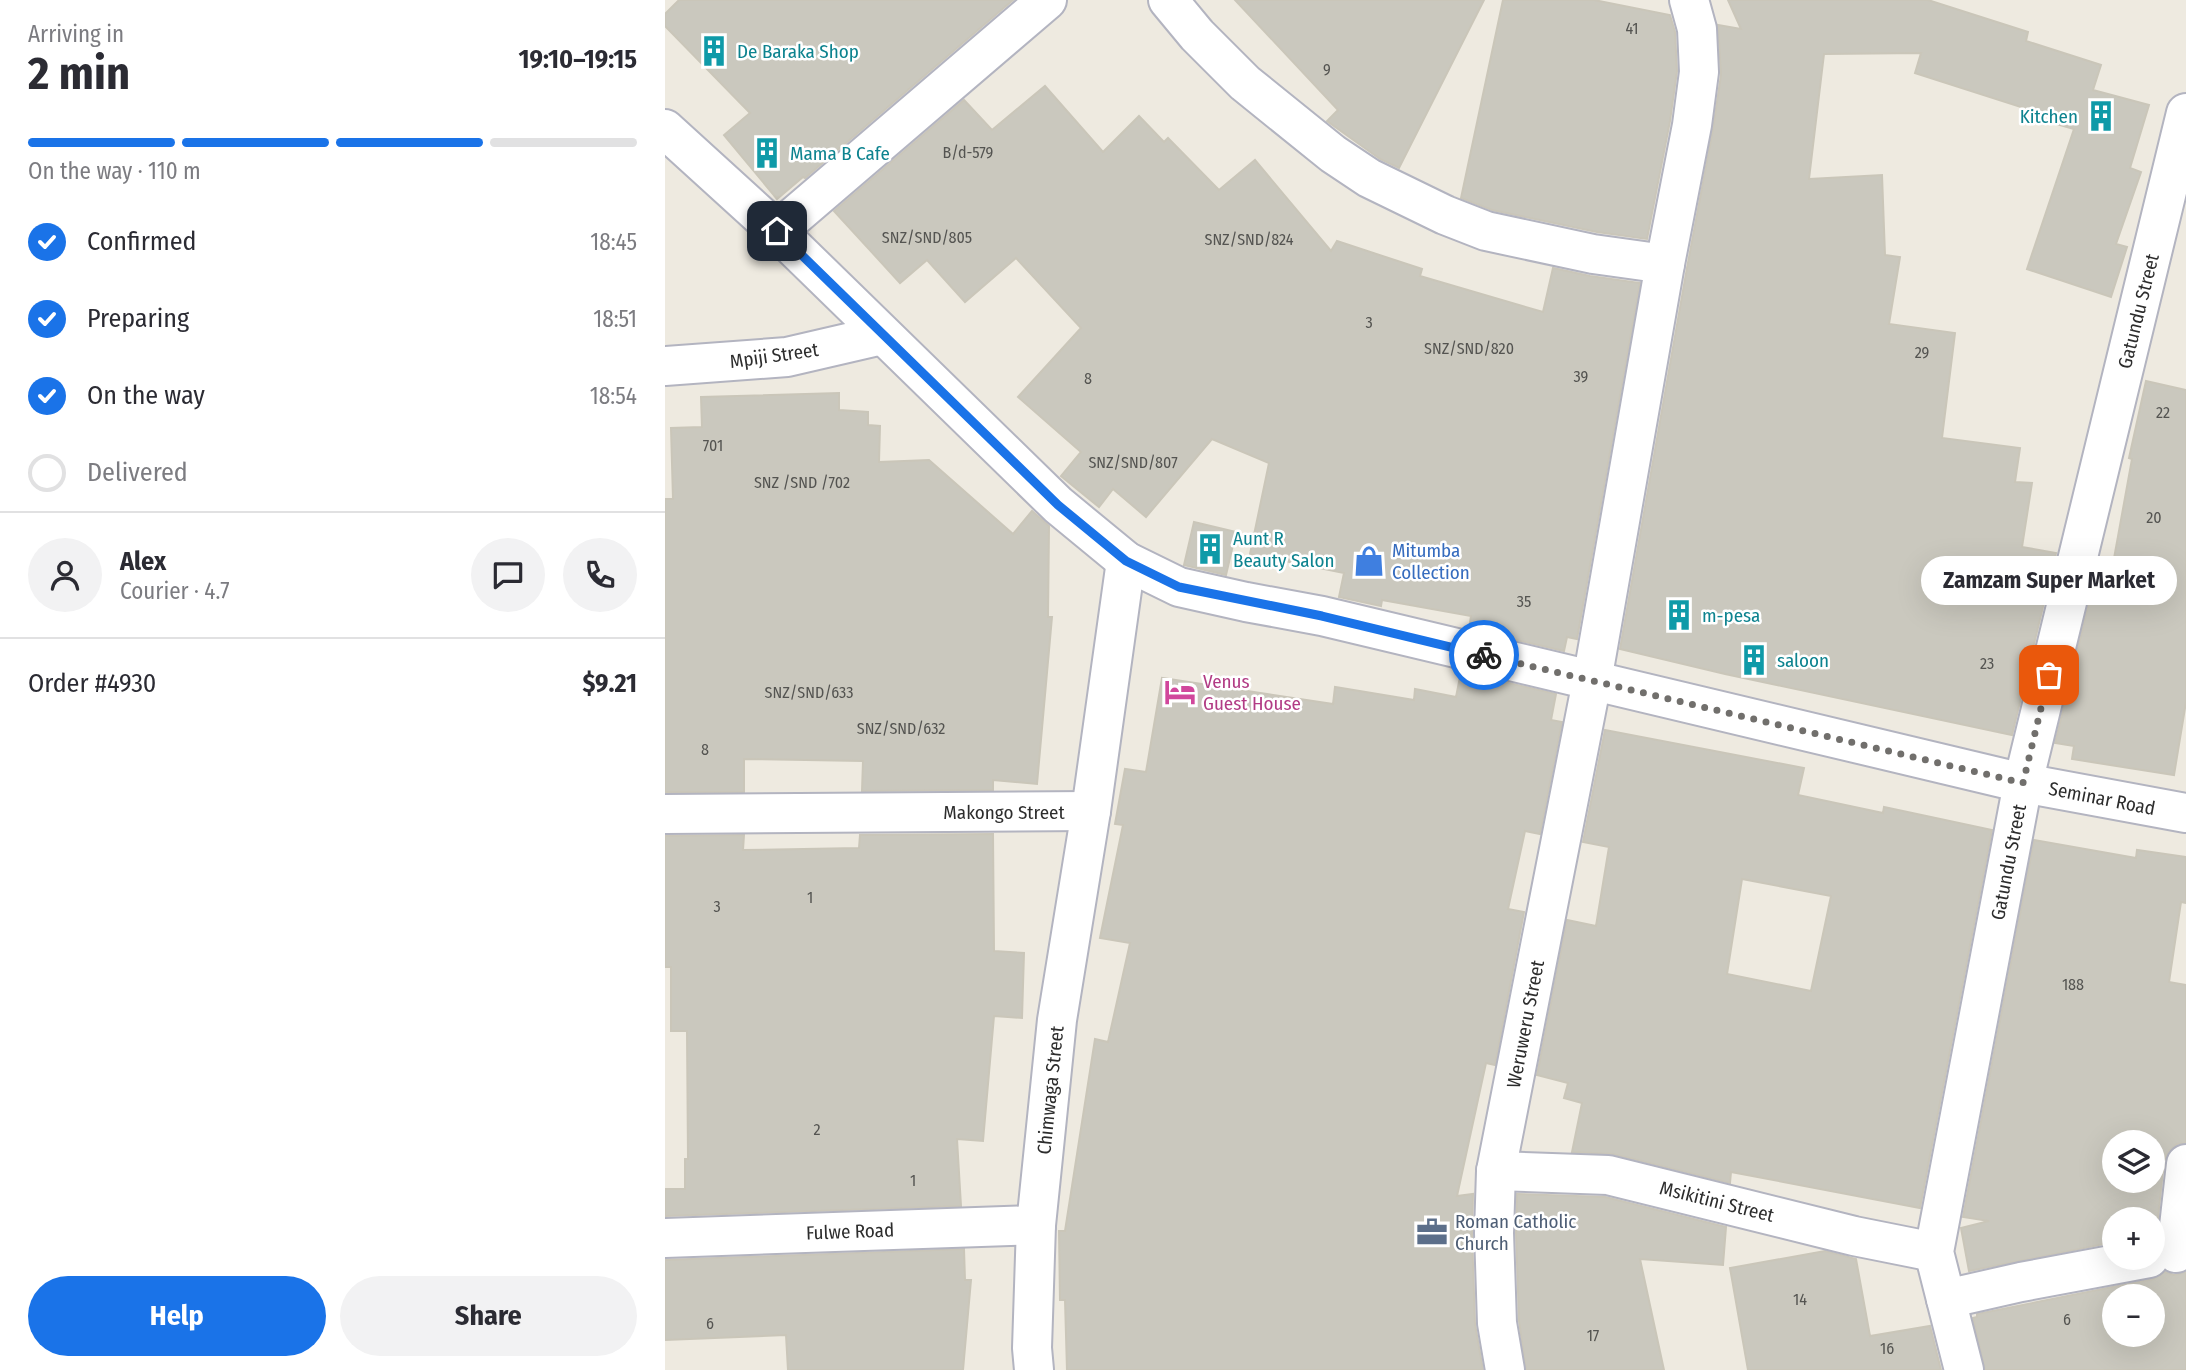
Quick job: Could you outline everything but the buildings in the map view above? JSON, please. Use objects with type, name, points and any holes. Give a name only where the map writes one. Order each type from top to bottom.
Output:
[{"type":"street","points":[[777,231],[1047,0]]},
{"type":"street","points":[[1168,0],[1197,35],[1245,83],[1333,154],[1369,178],[1445,215],[1486,231],[1593,254],[1665,264]]},
{"type":"street","name":"Weruweru Street","points":[[1505,1370],[1497,1323],[1494,1233],[1496,1171],[1592,681],[1692,125],[1699,72],[1697,29],[1689,0]]},
{"type":"street","name":"Gatundu Street","points":[[1964,1370],[1934,1252],[2023,783],[2186,113]]},
{"type":"street","name":"Seminar Road","points":[[665,129],[777,231],[1058,505],[1126,561],[1179,587],[1322,616],[2023,783],[2186,813]]},
{"type":"street","name":"Mpiji Street","points":[[665,366],[787,357],[882,335]]},
{"type":"street","name":"Makongo Street","points":[[665,814],[1091,811],[1126,561]]},
{"type":"street","name":"Chimwaga Street","points":[[1034,1370],[1032,1348],[1036,1225],[1057,1020],[1091,811]]},
{"type":"street","points":[[1946,1298],[2166,1255],[2186,1164]]},
{"type":"street","name":"Msikitini Street","points":[[1496,1171],[1608,1175],[1854,1236],[1934,1252]]},
{"type":"street","name":"Fulwe Road","points":[[665,1238],[1036,1225]]},
{"type":"way so far","points":[[1484,655],[2023,783],[2049,675]]},
{"type":"place","name":"De Baraka Shop","points":[[714,51]]},
{"type":"place","name":"Kitchen","points":[[2101,116]]},
{"type":"place","name":"Mama B Cafe","points":[[767,153]]},
{"type":"place","name":"Aunt R Beauty Salon","points":[[1210,549]]},
{"type":"place","name":"Mitumba Collection","points":[[1369,561]]},
{"type":"place","name":"m-pesa","points":[[1679,615]]},
{"type":"place","name":"saloon","points":[[1754,660]]},
{"type":"place","name":"Zamzam Super Market","points":[[2049,675]]},
{"type":"place","name":"Venus Guest House","points":[[1180,692]]},
{"type":"place","name":"Roman Catholic Church","points":[[1432,1232]]},
{"type":"route","points":[[777,231],[1058,505],[1126,561],[1179,587],[1322,616],[1484,655]]}]
